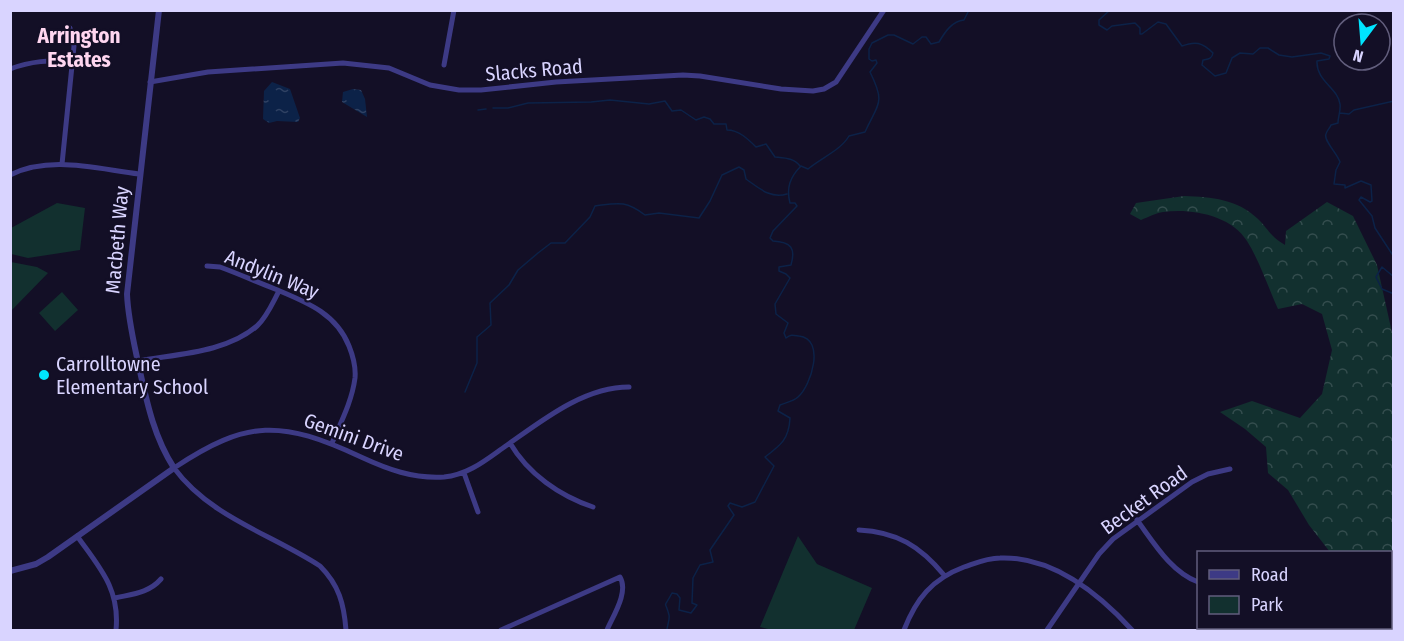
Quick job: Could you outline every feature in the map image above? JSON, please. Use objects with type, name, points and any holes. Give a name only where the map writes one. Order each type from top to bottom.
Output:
[{"type":"street","name":"Macbeth Way","points":[[159,10],[127,294],[129,321],[152,424],[174,468],[200,496],[320,566],[331,578],[340,594],[346,630]]},
{"type":"street","points":[[444,65],[454,10]]},
{"type":"street","name":"Slacks Road","points":[[150,82],[208,72],[344,63],[389,68],[430,85],[459,90],[683,75],[781,89],[813,91],[824,89],[836,82],[884,10]]},
{"type":"street","points":[[62,164],[74,46],[70,28]]},
{"type":"street","points":[[10,69],[30,62],[72,61]]},
{"type":"street","points":[[10,175],[31,166],[47,164],[139,174]]},
{"type":"street","name":"Andylin Way","points":[[207,266],[220,267],[313,305],[340,328],[352,355],[355,376],[352,392],[332,443]]},
{"type":"street","points":[[138,361],[201,350],[235,340],[259,324],[279,291]]},
{"type":"street","name":"Gemini Drive","points":[[10,571],[36,564],[174,468],[213,444],[236,435],[275,429],[304,434],[332,443],[395,472],[422,477],[446,477],[464,474],[537,424],[574,402],[612,387],[629,387]]},
{"type":"street","points":[[510,443],[530,469],[544,481],[578,502],[593,507]]},
{"type":"street","name":"Becket Road","points":[[1047,630],[1099,554],[1113,539],[1192,482],[1208,474],[1230,470]]},
{"type":"street","points":[[464,474],[478,512]]},
{"type":"street","points":[[1137,520],[1173,566],[1183,575],[1197,582]]},
{"type":"street","points":[[859,530],[884,532],[910,544],[921,550],[944,574]]},
{"type":"street","points":[[77,536],[100,568],[115,597],[116,630]]},
{"type":"street","points":[[904,630],[918,602],[944,574],[984,560],[1015,558],[1043,565],[1078,583],[1118,615],[1132,630]]},
{"type":"street","points":[[501,630],[620,577],[623,591],[607,630]]},
{"type":"street","points":[[115,597],[148,590],[161,579]]},
{"type":"green space","points":[[1184,196],[1224,200],[1250,212],[1285,245],[1286,231],[1327,202],[1353,216],[1377,265],[1393,337],[1393,630],[1377,629],[1392,629],[1392,551],[1329,551],[1309,525],[1288,490],[1268,473],[1266,447],[1220,412],[1252,401],[1300,418],[1322,394],[1332,350],[1322,314],[1302,304],[1278,309],[1247,241],[1240,232],[1221,219],[1210,215],[1174,211],[1152,215],[1141,220],[1130,214],[1136,203]]},
{"type":"green space","points":[[57,203],[85,208],[80,250],[28,258],[11,254],[11,228]]},
{"type":"green space","points":[[11,262],[37,267],[48,273],[11,311]]},
{"type":"green space","points":[[62,292],[78,310],[55,331],[39,313]]},
{"type":"green space","points":[[798,536],[817,564],[872,588],[854,630],[772,630],[760,627]]},
{"type":"water","points":[[272,82],[290,89],[300,118],[298,122],[269,123],[263,119],[264,91]]},
{"type":"water","points":[[353,89],[361,90],[365,99],[367,117],[342,102],[343,92]]},
{"type":"waterway","points":[[667,630],[669,617],[666,604],[672,593],[677,594],[680,598],[679,610],[691,613],[697,605],[692,603],[693,578],[700,565],[713,562],[710,550],[734,515],[728,506],[730,503],[742,507],[755,502],[774,466],[765,457],[780,445],[788,431],[790,418],[778,411],[780,405],[792,401],[803,391],[814,364],[812,345],[807,339],[799,336],[792,335],[786,338],[784,333],[788,323],[776,314],[775,304],[790,278],[779,271],[779,267],[791,265],[793,254],[791,247],[770,238],[773,231],[797,206],[795,203],[790,203],[789,198],[789,188],[794,174],[801,166],[808,169],[836,150],[849,136],[865,132],[877,109],[879,97],[870,72],[877,63],[876,60],[869,59],[869,49],[872,43],[888,35],[894,35],[913,44],[922,37],[926,37],[931,44],[939,42],[952,25],[964,20],[969,10]]},
{"type":"waterway","points":[[1110,10],[1099,20],[1099,25],[1107,30],[1112,26],[1135,23],[1142,34],[1158,22],[1166,24],[1182,46],[1191,43],[1202,45],[1213,53],[1211,58],[1203,60],[1202,65],[1215,76],[1226,73],[1232,58],[1240,53],[1253,54],[1260,48],[1268,48],[1279,55],[1292,57],[1321,53],[1330,56],[1329,59],[1317,61],[1320,74],[1335,93],[1340,104],[1338,123],[1331,125],[1326,133],[1328,143],[1340,162],[1334,184],[1345,185],[1345,188],[1361,181],[1371,185],[1372,201],[1361,197],[1359,200],[1372,216],[1375,228],[1394,257]]},
{"type":"waterway","points":[[493,108],[508,108],[528,103],[610,100],[649,104],[665,101],[672,111],[681,110],[696,120],[704,117],[710,119],[714,124],[726,124],[727,130],[739,133],[756,147],[766,144],[775,157],[792,160],[800,166]]},
{"type":"waterway","points":[[1340,113],[1349,114],[1354,110],[1394,101]]},
{"type":"waterway","points":[[478,110],[486,109]]},
{"type":"waterway","points":[[465,392],[477,363],[477,337],[491,325],[490,303],[509,285],[518,270],[538,253],[551,243],[565,243],[590,217],[595,206],[621,204],[632,207],[645,215],[659,213],[699,218],[722,175],[739,167],[744,170],[746,179],[765,192],[775,195],[787,194]]},
{"type":"waterway","points":[[1394,277],[1382,267],[1376,277],[1382,289],[1394,294]]},
{"type":"place","name":"Carrolltowne Elementary School","points":[[44,375]]},
{"type":"district","name":"Arrington Estates","points":[[79,48]]}]
